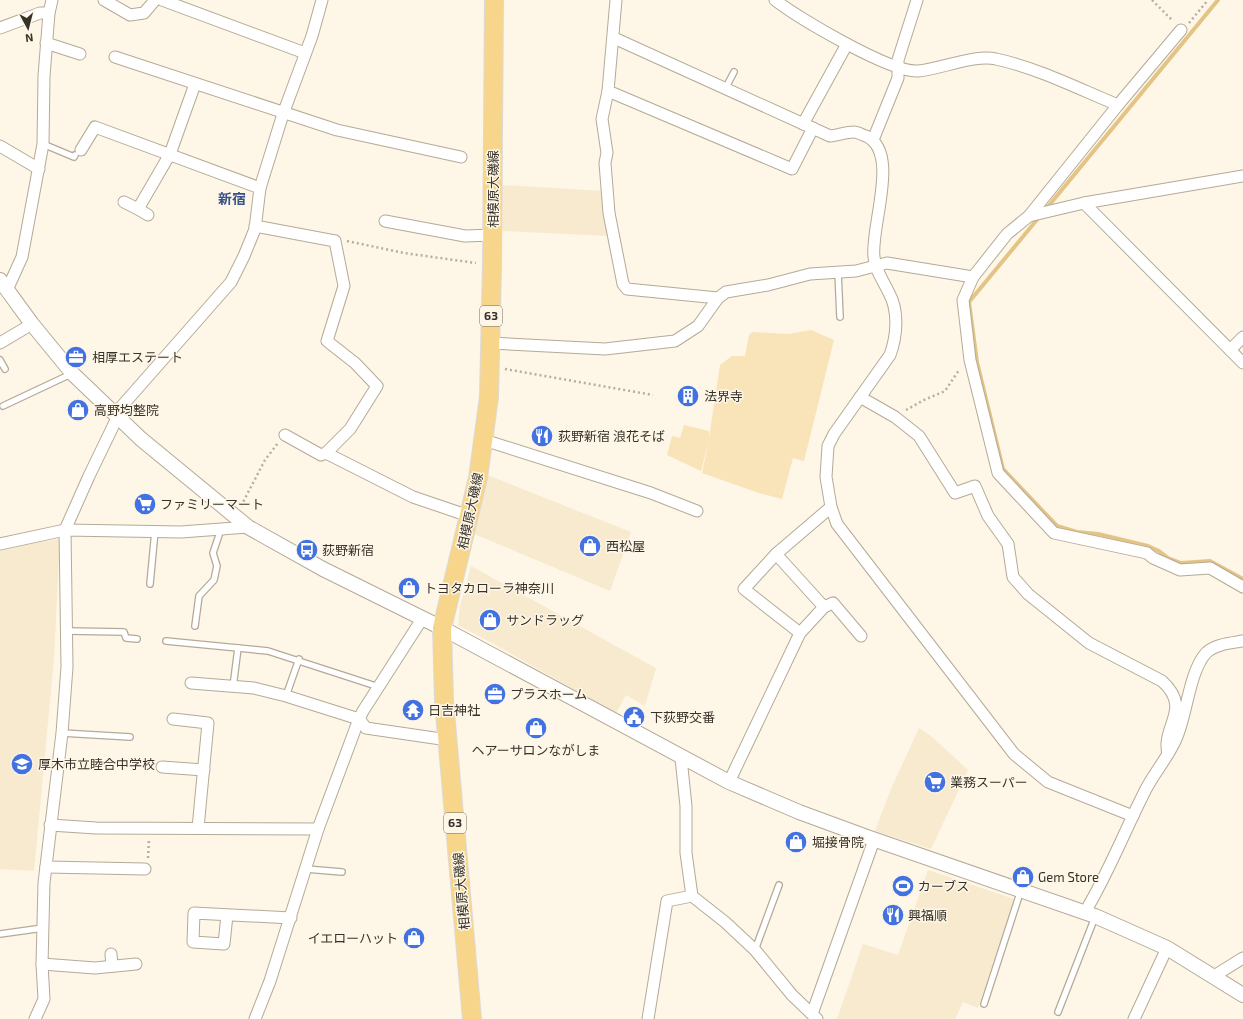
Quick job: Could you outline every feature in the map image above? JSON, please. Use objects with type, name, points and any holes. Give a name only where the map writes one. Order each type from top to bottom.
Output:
[{"type":"main road","name":"相模原大磯線","points":[[472,1019],[442,668],[442,628],[484,440],[491,344],[494,0]]},
{"type":"street","points":[[52,0],[46,43],[43,144],[39,169],[22,257],[4,285],[32,324],[72,374],[116,416],[236,517],[248,527],[323,569],[442,628],[729,782],[799,812],[874,840],[1090,914],[1167,948],[1239,992],[1243,1001]]},
{"type":"street","points":[[104,0],[130,15],[144,13],[155,0]]},
{"type":"street","points":[[162,0],[305,53]]},
{"type":"street","points":[[35,1019],[44,999],[42,964],[46,867],[62,733],[67,667],[65,530],[116,416],[231,282],[244,256],[255,226],[260,188],[283,114],[322,0]]},
{"type":"street","points":[[616,0],[614,38],[608,91],[602,119],[607,154],[605,163],[609,213],[623,284],[627,289],[718,298]]},
{"type":"street","points":[[873,140],[898,78],[898,60],[917,0]]},
{"type":"street","points":[[778,1],[846,44],[898,67],[916,71],[994,58],[1031,70],[1118,105]]},
{"type":"street","points":[[0,28],[40,13],[49,13]]},
{"type":"street","points":[[1182,30],[1118,105],[1029,216],[1008,234],[973,278],[963,300],[970,360],[998,473],[1054,533],[1147,553],[1153,558],[1180,570],[1210,568],[1243,586]]},
{"type":"street","points":[[614,38],[830,136],[855,132],[873,140],[881,154],[883,175],[873,249],[875,267],[891,295],[895,312],[896,341],[890,355],[834,434],[828,446],[826,477],[831,507],[837,524],[1014,754],[1048,782],[1133,816]]},
{"type":"street","points":[[46,43],[80,54]]},
{"type":"street","points":[[608,91],[746,155],[792,169],[808,126],[846,44]]},
{"type":"street","points":[[115,57],[283,114],[337,130],[461,157]]},
{"type":"street","points":[[138,209],[170,154],[195,84]]},
{"type":"street","points":[[78,152],[95,127],[260,188]]},
{"type":"street","points":[[0,146],[39,169]]},
{"type":"street","points":[[1029,216],[1084,203],[1243,176]]},
{"type":"street","points":[[124,202],[148,215]]},
{"type":"street","points":[[1084,203],[1243,363]]},
{"type":"street","points":[[391,225],[465,236],[492,235]]},
{"type":"street","points":[[255,226],[335,241],[344,286],[328,341],[355,363],[377,386],[350,429],[326,454]]},
{"type":"street","points":[[491,344],[605,350],[675,341],[698,326],[718,298],[726,292],[768,285],[810,274],[856,271],[887,263],[973,278]]},
{"type":"street","points":[[0,343],[32,324]]},
{"type":"street","points":[[1230,350],[1243,337]]},
{"type":"street","points":[[860,397],[895,417],[919,436],[955,493],[975,486],[988,516],[1008,544],[1013,577],[1028,594],[1089,643],[1162,681],[1172,690],[1176,703],[1166,746],[1168,754]]},
{"type":"street","points":[[285,435],[321,455],[326,454],[413,497],[468,516]]},
{"type":"street","points":[[484,440],[651,493],[697,511]]},
{"type":"street","points":[[800,633],[744,589],[776,554],[831,507]]},
{"type":"street","points":[[0,544],[65,530],[181,532],[248,527]]},
{"type":"street","points":[[776,554],[824,607]]},
{"type":"street","points":[[729,782],[800,633],[824,607],[833,603],[861,636]]},
{"type":"street","points":[[255,1019],[270,981],[318,829],[359,719],[422,619]]},
{"type":"street","points":[[1090,914],[1133,816],[1147,788],[1168,754],[1185,714],[1196,669],[1206,652],[1221,645],[1243,641]]},
{"type":"street","points":[[191,683],[254,688],[286,696],[359,719],[366,728],[448,740]]},
{"type":"street","points":[[173,719],[186,716],[208,723],[198,828]]},
{"type":"street","points":[[682,758],[686,806],[686,852],[692,896],[725,922],[755,950],[792,995],[814,1016],[874,840]]},
{"type":"street","points":[[162,767],[173,772],[204,770]]},
{"type":"street","points":[[50,825],[96,828],[318,829]]},
{"type":"street","points":[[46,867],[145,870]]},
{"type":"street","points":[[648,1019],[667,901],[692,896]]},
{"type":"street","points":[[227,915],[290,918]]},
{"type":"street","points":[[1134,1019],[1167,948]]},
{"type":"street","points":[[111,954],[112,966]]},
{"type":"street","points":[[1214,976],[1243,958]]},
{"type":"street","points":[[42,964],[95,968],[136,964]]},
{"type":"lane","points":[[725,89],[734,72]]},
{"type":"lane","points":[[43,144],[74,157],[78,152]]},
{"type":"lane","points":[[838,272],[840,317]]},
{"type":"lane","points":[[0,360],[5,369]]},
{"type":"lane","points":[[3,406],[72,374]]},
{"type":"lane","points":[[195,626],[199,596],[214,580],[217,566],[213,553],[221,529]]},
{"type":"lane","points":[[150,584],[154,532]]},
{"type":"lane","points":[[67,631],[124,632],[126,638],[137,639]]},
{"type":"lane","points":[[166,641],[268,651],[379,687]]},
{"type":"lane","points":[[233,687],[238,648]]},
{"type":"lane","points":[[286,696],[299,660]]},
{"type":"lane","points":[[62,733],[130,737]]},
{"type":"lane","points":[[306,869],[342,872]]},
{"type":"lane","points":[[755,950],[779,885]]},
{"type":"lane","points":[[984,1004],[1021,890]]},
{"type":"lane","points":[[1058,1012],[1090,914]]},
{"type":"lane","points":[[0,934],[43,928]]},
{"type":"path","points":[[1152,0],[1182,30],[1208,0]]},
{"type":"path","points":[[335,241],[340,240],[404,253],[492,265]]},
{"type":"path","points":[[895,417],[924,400],[945,391],[962,365],[970,360]]},
{"type":"path","points":[[490,367],[653,395]]},
{"type":"path","points":[[236,517],[265,460],[285,435]]},
{"type":"path","points":[[145,870],[148,866],[149,828]]},
{"type":"shaded area","points":[[502,185],[604,191],[609,236],[502,231]]},
{"type":"shaded area","points":[[811,330],[834,340],[804,461],[793,458],[782,499],[759,493],[702,473],[709,440],[701,471],[667,455],[672,436],[680,438],[684,425],[709,431],[709,438],[720,365],[732,356],[745,356],[749,335],[752,332],[788,334]]},
{"type":"shaded area","points":[[487,475],[631,532],[610,591],[474,534]]},
{"type":"shaded area","name":"厚木市立睦合中学校","points":[[60,539],[54,659],[34,871],[0,869],[0,548]]},
{"type":"shaded area","points":[[471,566],[656,668],[645,706],[626,695],[616,713],[458,625],[460,606]]},
{"type":"shaded area","points":[[919,728],[931,736],[968,770],[931,849],[875,831],[891,789]]},
{"type":"shaded area","points":[[928,870],[1014,899],[978,1008],[963,1002],[955,1019],[837,1019],[863,944],[898,955]]},
{"type":"waterway","points":[[1046,209],[1218,0]]},
{"type":"waterway","points":[[1040,216],[969,302],[977,362],[1003,469],[1057,526],[1077,532],[1098,534],[1148,546],[1159,551],[1168,558],[1181,563],[1210,561],[1243,579]]},
{"type":"place","name":"相厚エステート","points":[[76,357]]},
{"type":"place","name":"法界寺","points":[[688,396]]},
{"type":"place","name":"高野均整院","points":[[78,410]]},
{"type":"place","name":"荻野新宿 浪花そば","points":[[542,436]]},
{"type":"place","name":"ファミリーマート","points":[[145,504]]},
{"type":"place","name":"西松屋","points":[[590,546]]},
{"type":"place","name":"荻野新宿","points":[[307,550]]},
{"type":"place","name":"トヨタカローラ神奈川","points":[[409,588]]},
{"type":"place","name":"サンドラッグ","points":[[490,620]]},
{"type":"place","name":"プラスホーム","points":[[495,694]]},
{"type":"place","name":"日吉神社","points":[[413,710]]},
{"type":"place","name":"下荻野交番","points":[[634,717]]},
{"type":"place","name":"ヘアーサロンながしま","points":[[536,728]]},
{"type":"place","name":"厚木市立睦合中学校","points":[[22,764]]},
{"type":"place","name":"業務スーパー","points":[[935,782]]},
{"type":"place","name":"堀接骨院","points":[[796,842]]},
{"type":"place","name":"Gem Store","points":[[1023,877]]},
{"type":"place","name":"カーブス","points":[[903,886]]},
{"type":"place","name":"興福順","points":[[893,915]]},
{"type":"place","name":"イエローハット","points":[[414,938]]},
{"type":"district","name":"新宿","points":[[232,199]]}]
